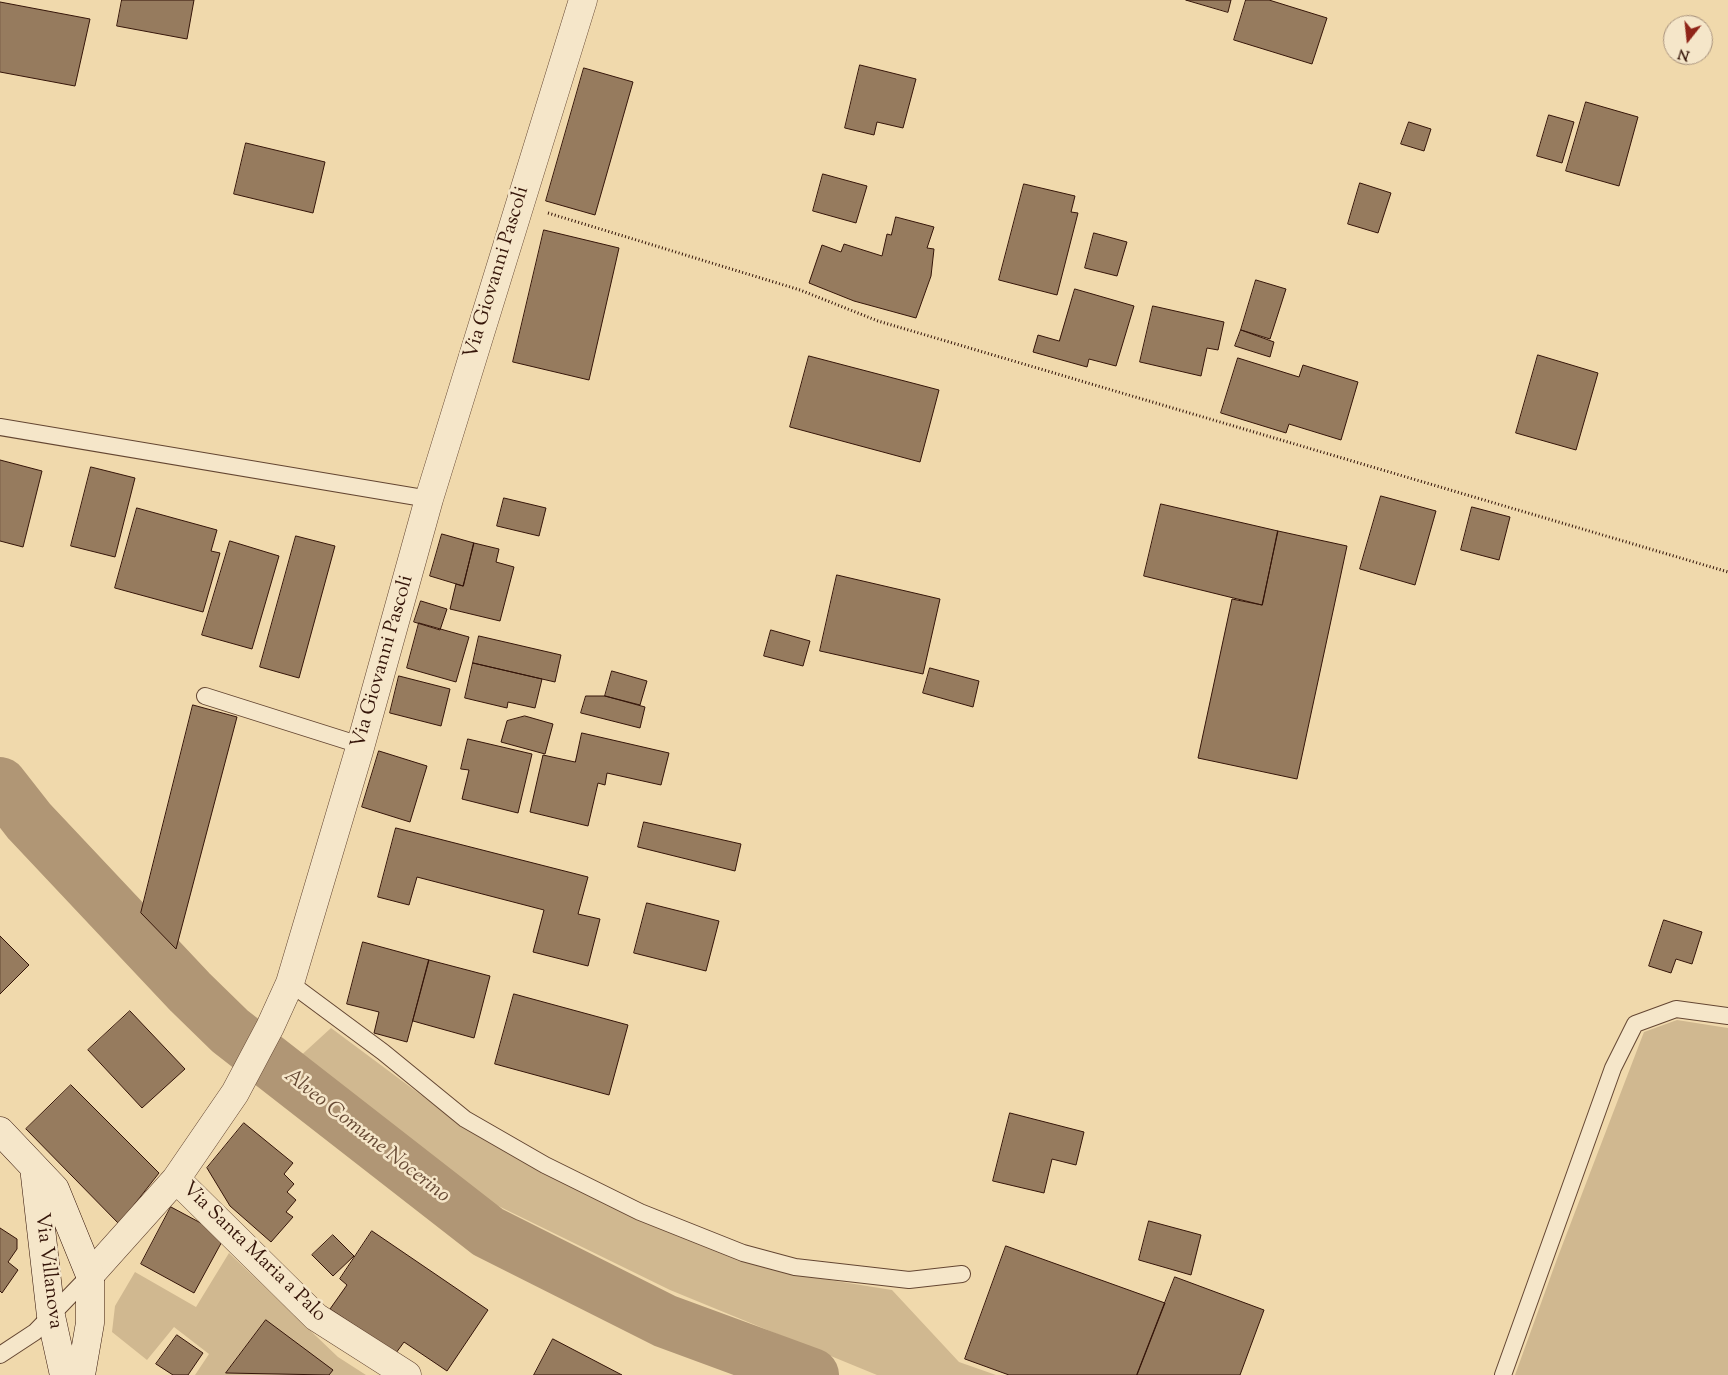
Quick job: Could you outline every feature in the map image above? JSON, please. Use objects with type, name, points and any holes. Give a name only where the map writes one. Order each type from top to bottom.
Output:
[{"type":"street","name":"Via Giovanni Pascoli","points":[[90,1275],[176,1179],[235,1093],[270,1027],[290,983],[360,745],[429,499],[583,0]]},
{"type":"street","name":"Via Villanova","points":[[0,1130],[54,1189],[90,1275],[90,1323],[81,1375]]},
{"type":"street","name":"Via Villanova","points":[[34,1167],[51,1316],[64,1375]]},
{"type":"street","name":"Via Santa Maria a Palo","points":[[176,1179],[316,1317],[407,1375]]},
{"type":"lane","points":[[0,426],[429,499]]},
{"type":"lane","points":[[204,696],[360,745]]},
{"type":"lane","points":[[290,983],[383,1052],[465,1118],[545,1165],[640,1212],[743,1253],[795,1267],[909,1280],[962,1274]]},
{"type":"lane","points":[[1503,1375],[1613,1068],[1636,1024],[1676,1009],[1728,1016]]},
{"type":"lane","points":[[0,1355],[35,1332],[90,1275]]},
{"type":"path","points":[[519,204],[800,290],[878,321],[1728,572]]},
{"type":"shaded area","points":[[1677,1020],[1728,1028],[1728,1375],[1515,1375],[1557,1259],[1644,1032]]},
{"type":"shaded area","points":[[331,1028],[456,1121],[565,1183],[637,1220],[739,1261],[792,1274],[892,1290],[959,1362],[996,1375],[877,1375],[670,1290],[482,1198],[296,1060]]},
{"type":"shaded area","points":[[229,1253],[338,1357],[366,1375],[195,1375],[209,1354],[174,1327],[147,1360],[112,1332],[115,1306],[135,1272],[196,1307]]},
{"type":"building","points":[[122,0],[194,0],[187,39],[117,26]]},
{"type":"building","points":[[1186,0],[1231,0],[1228,12]]},
{"type":"building","points":[[1246,0],[1269,0],[1327,18],[1312,64],[1234,40]]},
{"type":"building","points":[[0,2],[90,19],[75,86],[0,72]]},
{"type":"building","points":[[860,65],[916,79],[903,128],[877,122],[874,135],[845,128]]},
{"type":"building","points":[[584,68],[633,82],[595,215],[546,201]]},
{"type":"building","points":[[1586,102],[1638,117],[1619,186],[1566,171]]},
{"type":"building","points":[[1549,115],[1574,122],[1562,163],[1537,156]]},
{"type":"building","points":[[1409,122],[1431,129],[1424,151],[1401,144]]},
{"type":"building","points":[[246,143],[325,162],[313,213],[234,194]]},
{"type":"building","points":[[823,174],[867,186],[856,223],[813,211]]},
{"type":"building","points":[[1360,183],[1391,193],[1378,233],[1348,224]]},
{"type":"building","points":[[1024,184],[1075,196],[1071,212],[1078,213],[1057,295],[999,280]]},
{"type":"building","points":[[896,217],[934,227],[927,248],[934,249],[931,276],[916,318],[854,301],[809,283],[822,245],[841,252],[844,244],[882,256],[887,234],[891,235]]},
{"type":"building","points":[[544,230],[619,248],[589,380],[513,362]]},
{"type":"building","points":[[1094,233],[1127,242],[1117,276],[1085,268]]},
{"type":"building","points":[[1256,280],[1286,289],[1270,339],[1241,330]]},
{"type":"building","points":[[1075,289],[1134,306],[1116,366],[1089,359],[1087,367],[1033,352],[1038,335],[1059,341]]},
{"type":"building","points":[[1153,306],[1224,322],[1218,350],[1207,348],[1201,376],[1140,362]]},
{"type":"building","points":[[1241,330],[1274,342],[1270,357],[1235,346]]},
{"type":"building","points":[[1538,355],[1598,373],[1576,450],[1516,433]]},
{"type":"building","points":[[809,356],[939,390],[920,462],[790,427]]},
{"type":"building","points":[[1238,358],[1299,377],[1303,365],[1358,382],[1341,440],[1289,424],[1286,433],[1221,413]]},
{"type":"building","points":[[0,460],[42,471],[23,547],[0,541]]},
{"type":"building","points":[[91,467],[135,478],[115,557],[71,546]]},
{"type":"building","points":[[1381,496],[1436,511],[1415,585],[1360,569]]},
{"type":"building","points":[[504,498],[546,508],[539,536],[497,526]]},
{"type":"building","points":[[1161,504],[1278,531],[1262,605],[1144,576]]},
{"type":"building","points":[[1472,507],[1510,517],[1499,560],[1461,550]]},
{"type":"building","points":[[137,508],[217,530],[211,551],[220,553],[203,612],[115,588]]},
{"type":"building","points":[[1278,531],[1347,546],[1297,779],[1198,758],[1232,599],[1262,605]]},
{"type":"building","points":[[442,534],[474,543],[463,586],[430,576]]},
{"type":"building","points":[[296,536],[335,546],[299,678],[260,667]]},
{"type":"building","points":[[230,541],[279,556],[252,649],[202,635]]},
{"type":"building","points":[[474,543],[499,549],[496,562],[514,567],[500,621],[450,609],[456,584],[463,586]]},
{"type":"building","points":[[837,575],[940,599],[923,674],[820,651]]},
{"type":"building","points":[[421,601],[447,609],[440,630],[414,622]]},
{"type":"building","points":[[419,623],[469,637],[456,682],[407,668]]},
{"type":"building","points":[[771,630],[810,641],[803,666],[764,656]]},
{"type":"building","points":[[479,636],[561,655],[555,682],[473,663]]},
{"type":"building","points":[[473,663],[542,679],[535,708],[508,702],[507,708],[465,698]]},
{"type":"building","points":[[930,668],[979,681],[973,707],[923,693]]},
{"type":"building","points":[[612,671],[647,681],[640,705],[605,696]]},
{"type":"building","points":[[399,676],[450,689],[441,726],[390,713]]},
{"type":"building","points":[[586,696],[605,696],[645,707],[640,728],[581,713]]},
{"type":"building","points":[[193,705],[237,717],[176,949],[141,913]]},
{"type":"building","points":[[525,716],[553,724],[545,754],[501,742],[507,721]]},
{"type":"building","points":[[582,733],[669,753],[661,785],[607,773],[605,785],[598,783],[588,826],[530,812],[543,755],[575,762]]},
{"type":"building","points":[[468,739],[532,754],[518,813],[462,799],[469,770],[461,769]]},
{"type":"building","points":[[379,751],[427,766],[410,822],[362,807]]},
{"type":"building","points":[[644,822],[741,844],[735,871],[638,847]]},
{"type":"building","points":[[396,828],[588,877],[578,914],[600,919],[588,966],[533,952],[544,910],[417,877],[409,905],[378,897]]},
{"type":"building","points":[[647,903],[719,921],[706,971],[634,953]]},
{"type":"building","points":[[1664,920],[1702,932],[1692,964],[1676,959],[1671,973],[1649,966]]},
{"type":"building","points":[[0,936],[29,965],[0,994]]},
{"type":"building","points":[[363,942],[429,960],[407,1042],[374,1033],[379,1012],[347,1004]]},
{"type":"building","points":[[429,960],[490,976],[474,1038],[413,1021]]},
{"type":"building","points":[[514,994],[628,1025],[609,1095],[495,1064]]},
{"type":"building","points":[[130,1011],[185,1069],[142,1108],[88,1050]]},
{"type":"building","points":[[71,1085],[159,1173],[119,1224],[26,1129]]},
{"type":"building","points":[[1010,1113],[1084,1132],[1076,1165],[1052,1159],[1044,1193],[993,1181]]},
{"type":"building","points":[[244,1123],[293,1163],[284,1174],[294,1184],[287,1192],[296,1200],[286,1212],[293,1217],[271,1242],[230,1206],[207,1168]]},
{"type":"building","points":[[171,1207],[225,1236],[194,1293],[141,1264]]},
{"type":"building","points":[[1149,1221],[1201,1235],[1191,1275],[1139,1260]]},
{"type":"building","points":[[0,1228],[17,1239],[17,1249],[8,1262],[18,1270],[2,1293],[0,1291]]},
{"type":"building","points":[[372,1231],[488,1310],[447,1371],[404,1342],[396,1353],[330,1309],[347,1285],[340,1279]]},
{"type":"building","points":[[333,1235],[354,1256],[333,1276],[312,1255]]},
{"type":"building","points":[[1006,1246],[1165,1303],[1137,1375],[1009,1375],[965,1359]]},
{"type":"building","points":[[1175,1277],[1264,1310],[1240,1375],[1137,1375]]},
{"type":"building","points":[[266,1320],[333,1370],[329,1375],[226,1373]]},
{"type":"building","points":[[177,1335],[203,1353],[188,1375],[173,1375],[156,1364]]},
{"type":"building","points":[[553,1339],[622,1375],[534,1375]]},
{"type":"waterway","name":"Alveo Comune Nocerino","points":[[0,784],[29,821],[190,992],[230,1031],[488,1232],[665,1321],[812,1375]]}]
